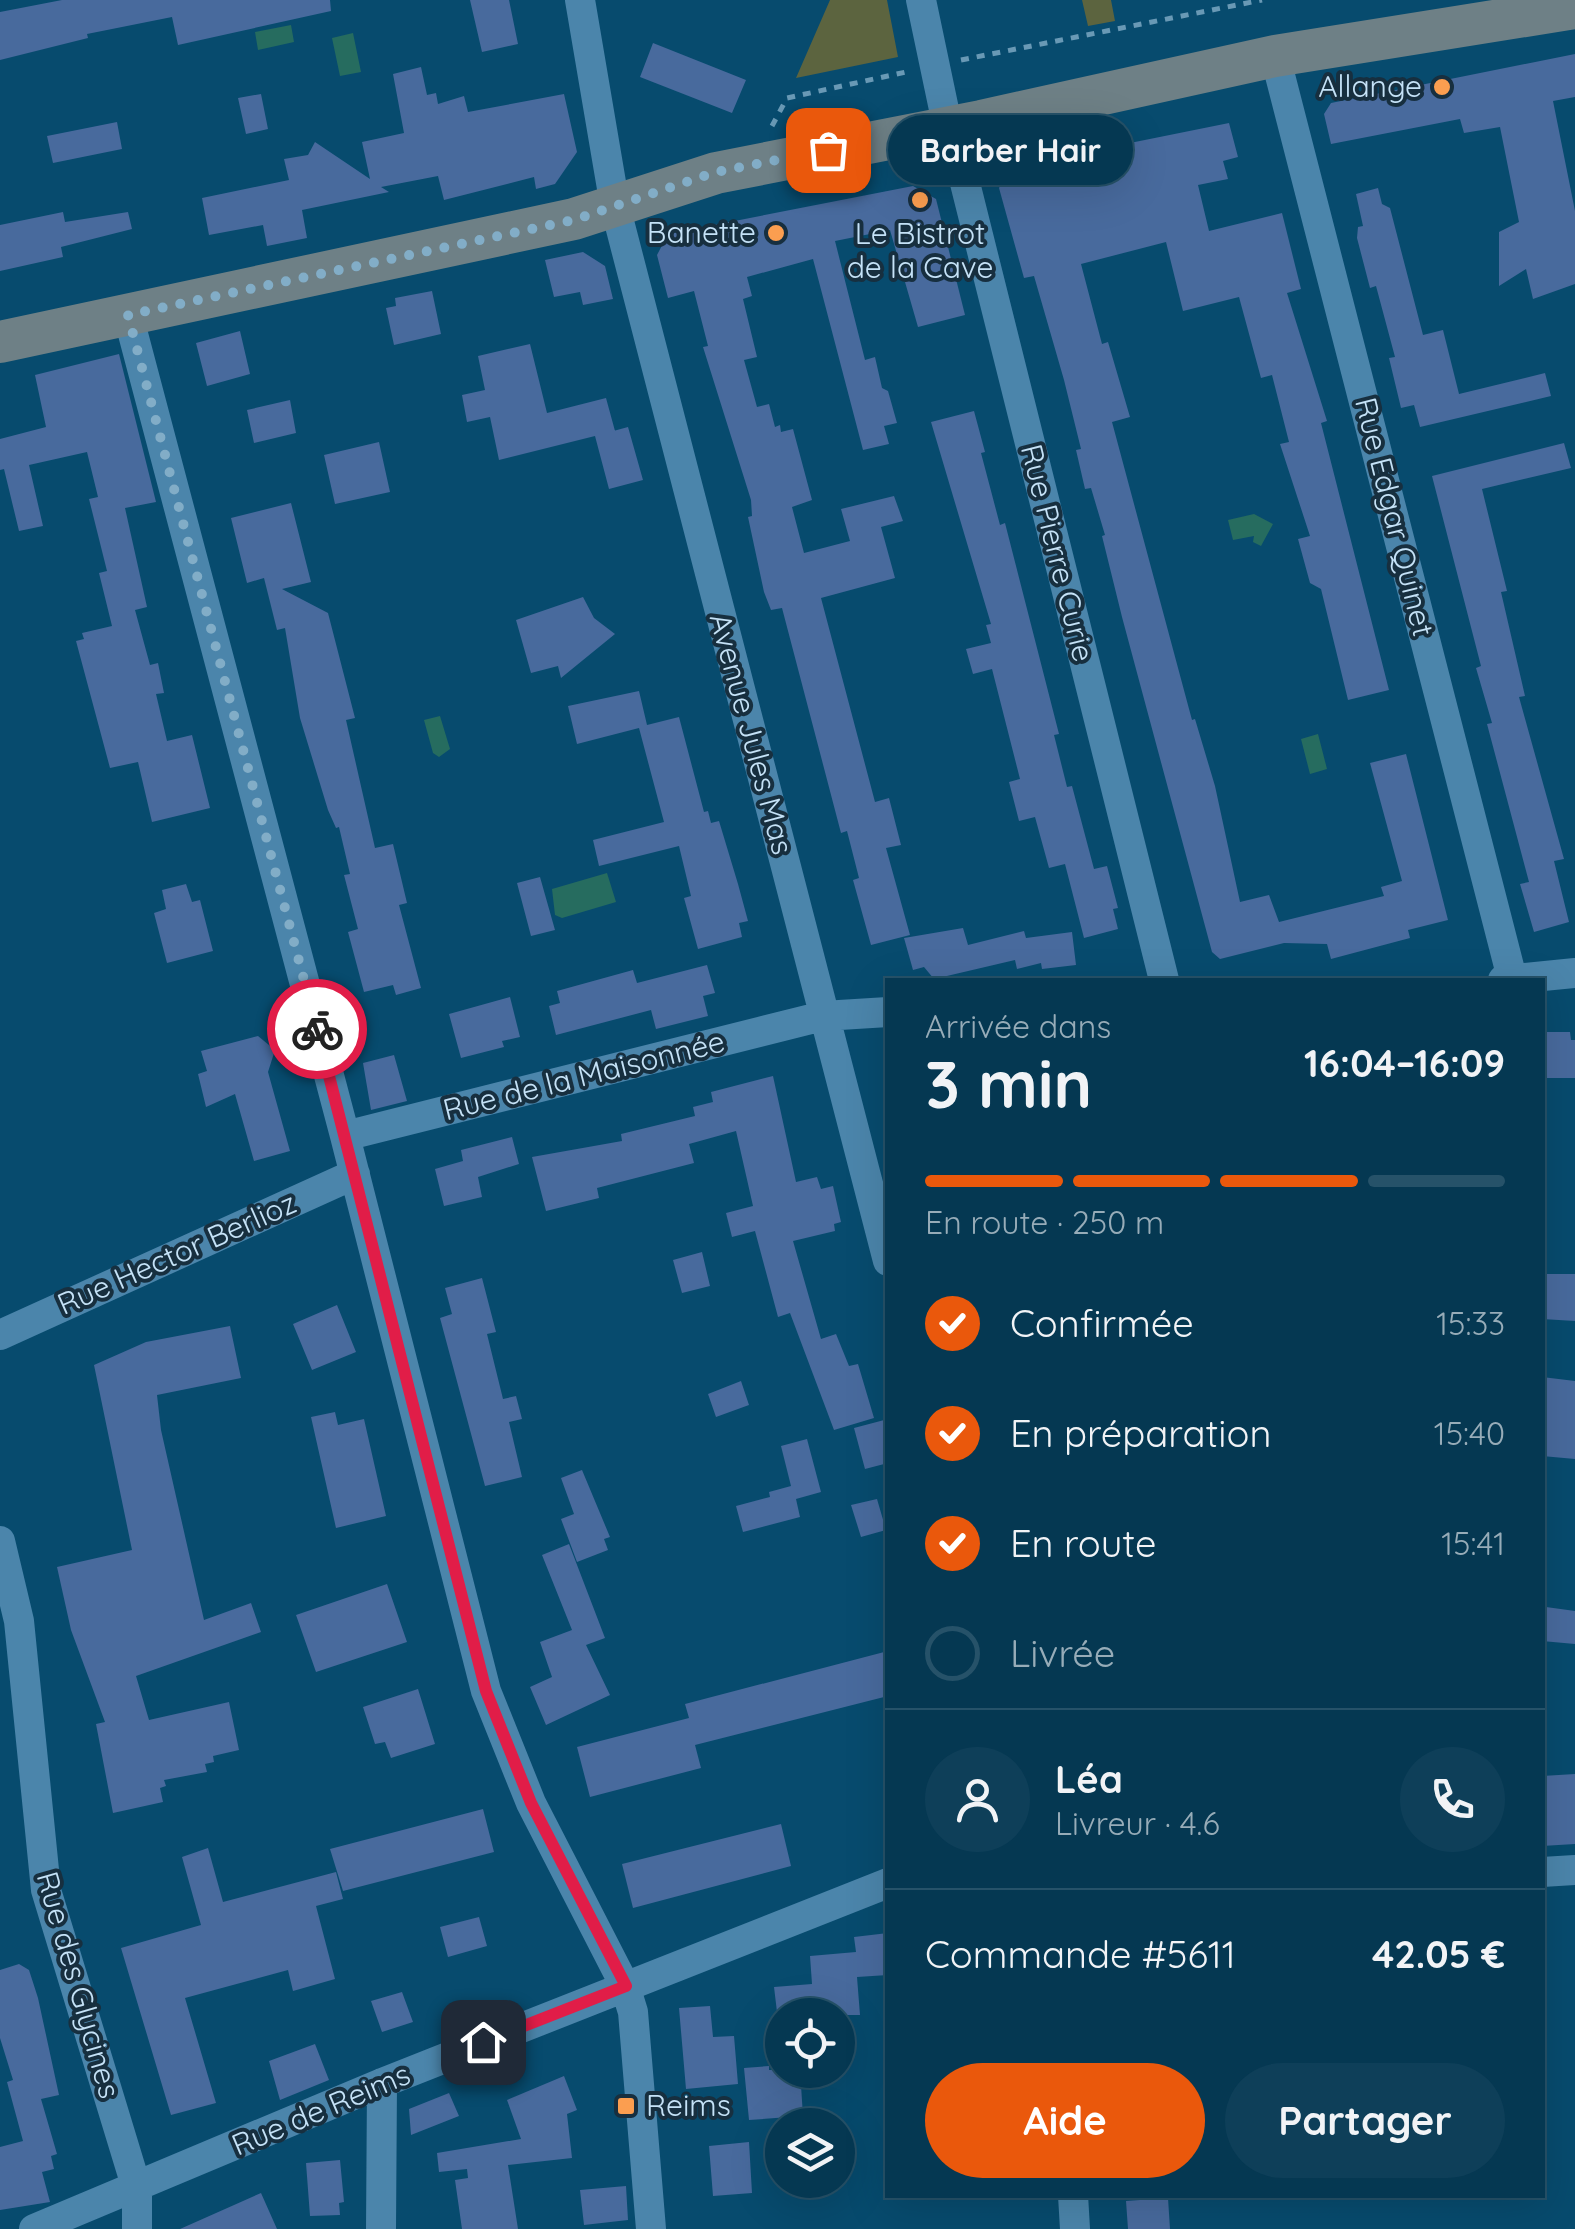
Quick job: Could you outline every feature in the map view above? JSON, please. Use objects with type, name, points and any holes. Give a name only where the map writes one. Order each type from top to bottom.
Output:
[{"type":"street","name":"Avenue Jules Mas","points":[[580,0],[614,206],[885,1250]]},
{"type":"street","name":"Rue Pierre Curie","points":[[921,0],[947,128],[1163,978]]},
{"type":"street","points":[[0,342],[574,220],[716,172],[947,128],[1275,56],[1575,8]]},
{"type":"street","name":"Rue Edgar Quinet","points":[[1275,56],[1507,978]]},
{"type":"street","points":[[128,315],[355,1174],[486,1691],[531,1803],[626,1986],[635,2025],[650,2229]]},
{"type":"street","points":[[1518,978],[1575,973]]},
{"type":"street","name":"Rue de la Maisonnée","points":[[345,1136],[824,1016],[885,1012]]},
{"type":"street","name":"Rue Hector Berlioz","points":[[0,1335],[355,1174]]},
{"type":"street","name":"Rue des Glycines","points":[[0,1541],[20,1621],[46,1890],[137,2189],[137,2229]]},
{"type":"street","points":[[1545,1872],[1575,1870]]},
{"type":"street","name":"Rue de Reims","points":[[34,2229],[382,2083],[885,1884]]},
{"type":"street","points":[[381,2229],[382,2083]]},
{"type":"street","points":[[1073,2198],[1075,2229]]},
{"type":"shaded area","points":[[830,0],[887,0],[898,57],[796,78]]},
{"type":"shaded area","points":[[1082,0],[1111,0],[1115,21],[1088,26]]},
{"type":"shaded area","points":[[291,25],[294,42],[258,50],[255,32]]},
{"type":"shaded area","points":[[353,33],[361,72],[340,76],[332,38]]},
{"type":"shaded area","points":[[1254,514],[1273,524],[1261,546],[1253,542],[1254,536],[1233,540],[1228,520]]},
{"type":"shaded area","points":[[440,716],[450,749],[439,757],[433,753],[424,720]]},
{"type":"shaded area","points":[[1318,734],[1327,769],[1310,774],[1301,739]]},
{"type":"shaded area","points":[[607,873],[616,902],[562,918],[555,915],[552,889]]},
{"type":"building","points":[[62,0],[330,0],[331,11],[178,45],[172,17],[87,34],[88,38],[0,60],[0,12]]},
{"type":"building","points":[[470,0],[509,0],[518,44],[482,52]]},
{"type":"building","points":[[653,43],[746,80],[732,113],[640,77]]},
{"type":"building","points":[[1575,54],[1575,97],[1553,101],[1575,211],[1575,284],[1533,299],[1526,269],[1499,286],[1499,232],[1519,222],[1500,127],[1464,133],[1460,119],[1331,144],[1324,114],[1331,103]]},
{"type":"building","points":[[421,67],[427,95],[436,93],[438,104],[464,96],[468,112],[564,94],[577,152],[555,184],[536,189],[534,177],[444,200],[438,176],[381,187],[389,192],[302,210],[307,238],[267,246],[263,225],[209,235],[202,198],[289,180],[284,159],[308,155],[315,142],[370,179],[362,142],[404,133],[393,74]]},
{"type":"building","points":[[261,94],[268,129],[246,134],[238,98]]},
{"type":"building","points":[[117,122],[122,149],[53,163],[47,136]]},
{"type":"building","points":[[1229,123],[1238,157],[1223,161],[1228,179],[1198,185],[1209,231],[1282,213],[1301,289],[1287,293],[1327,421],[1321,423],[1389,690],[1348,700],[1321,589],[1310,583],[1298,539],[1310,536],[1280,444],[1289,442],[1272,375],[1261,378],[1239,297],[1183,311],[1166,242],[1081,264],[1102,344],[1108,342],[1130,417],[1112,422],[1192,720],[1195,719],[1215,786],[1240,902],[1269,895],[1279,922],[1384,896],[1381,887],[1402,881],[1370,763],[1406,754],[1448,920],[1408,930],[1410,938],[1331,959],[1327,944],[1284,943],[1220,959],[1212,952],[1122,617],[1102,536],[1105,535],[1091,488],[1085,489],[1076,450],[1081,449],[1064,380],[1034,276],[1024,278],[999,188],[1011,167]]},
{"type":"building","points":[[913,186],[936,199],[965,315],[918,327],[890,230],[835,241],[865,360],[875,357],[882,388],[888,391],[897,423],[884,426],[889,444],[863,450],[813,259],[747,277],[752,296],[743,299],[757,357],[744,360],[757,407],[769,404],[775,427],[780,425],[781,432],[793,429],[812,500],[792,507],[804,553],[850,541],[841,509],[894,496],[903,521],[881,527],[895,578],[821,598],[875,802],[889,798],[901,845],[886,848],[910,935],[871,945],[853,880],[859,878],[847,831],[841,833],[782,608],[771,610],[764,592],[748,517],[752,516],[751,500],[703,347],[708,346],[694,291],[668,298],[657,255],[668,234]]},
{"type":"building","points":[[1378,188],[1382,204],[1390,208],[1423,335],[1443,330],[1459,394],[1545,373],[1551,396],[1420,427],[1414,405],[1401,408],[1389,358],[1395,357],[1376,286],[1370,288],[1357,238],[1358,227],[1363,226],[1356,194]]},
{"type":"building","points":[[63,212],[65,222],[128,212],[132,229],[61,247],[63,257],[0,271],[0,225]]},
{"type":"building","points":[[583,252],[605,266],[613,299],[583,305],[580,292],[554,297],[545,260]]},
{"type":"building","points":[[432,291],[441,334],[394,345],[386,308],[396,306],[395,298]]},
{"type":"building","points":[[240,331],[250,374],[207,386],[196,343]]},
{"type":"building","points":[[530,344],[547,413],[606,398],[615,431],[499,460],[490,417],[467,422],[462,395],[485,390],[478,356]]},
{"type":"building","points":[[119,354],[156,502],[125,508],[147,607],[135,610],[150,665],[158,663],[164,693],[156,694],[167,741],[192,735],[210,808],[152,822],[138,762],[110,768],[76,641],[84,639],[82,633],[112,626],[99,573],[107,571],[89,499],[98,497],[87,452],[29,465],[43,526],[19,531],[4,469],[0,470],[0,439],[46,427],[35,375]]},
{"type":"building","points":[[290,400],[296,433],[254,443],[247,410]]},
{"type":"building","points":[[974,411],[985,452],[981,453],[1000,525],[1005,523],[1059,734],[1054,735],[1067,787],[1072,786],[1094,869],[1107,866],[1118,908],[1113,909],[1118,929],[1084,938],[1065,864],[1049,868],[1035,817],[1019,821],[1009,782],[1020,779],[992,669],[973,674],[966,649],[991,643],[986,625],[991,624],[931,422]]},
{"type":"building","points":[[628,427],[643,480],[609,489],[595,436]]},
{"type":"building","points":[[379,442],[390,492],[335,504],[324,455]]},
{"type":"building","points":[[1564,443],[1571,468],[1482,489],[1507,591],[1501,592],[1525,696],[1519,697],[1564,859],[1554,861],[1569,922],[1534,932],[1520,884],[1529,882],[1487,724],[1492,723],[1476,668],[1481,666],[1432,476]]},
{"type":"building","points":[[291,503],[311,582],[282,589],[328,613],[355,718],[346,720],[375,848],[393,844],[407,903],[399,905],[421,988],[396,995],[393,985],[364,992],[348,932],[358,929],[344,875],[350,874],[339,827],[336,828],[328,810],[300,718],[285,628],[277,630],[264,578],[247,583],[231,518]]},
{"type":"building","points":[[583,597],[594,618],[615,634],[561,678],[558,666],[531,673],[516,620]]},
{"type":"building","points":[[639,691],[647,725],[679,717],[704,812],[708,811],[711,823],[719,821],[738,884],[748,921],[739,923],[742,937],[698,949],[684,898],[691,896],[679,846],[599,866],[593,840],[664,822],[639,728],[577,744],[568,706]]},
{"type":"building","points":[[540,877],[555,930],[531,936],[517,883]]},
{"type":"building","points":[[186,884],[192,902],[200,900],[213,951],[167,963],[154,913],[166,909],[162,890]]},
{"type":"building","points":[[963,928],[968,945],[1024,931],[1026,938],[1072,932],[1076,965],[1042,969],[1041,963],[1017,969],[1015,960],[933,978],[924,967],[913,970],[904,938]]},
{"type":"building","points":[[707,965],[715,993],[703,996],[708,1016],[656,1029],[651,1010],[556,1035],[549,1006],[560,1003],[557,991],[633,970],[637,983]]},
{"type":"building","points":[[510,997],[520,1037],[502,1041],[504,1047],[461,1058],[449,1014]]},
{"type":"building","points":[[1545,1032],[1570,1032],[1571,1040],[1575,1040],[1575,1078],[1545,1078]]},
{"type":"building","points":[[258,1036],[275,1050],[268,1072],[290,1151],[254,1161],[235,1094],[206,1107],[198,1074],[207,1071],[201,1051]]},
{"type":"building","points":[[394,1055],[407,1101],[371,1110],[363,1063]]},
{"type":"building","points":[[773,1076],[796,1182],[817,1177],[821,1189],[833,1186],[841,1222],[834,1224],[835,1231],[793,1241],[821,1339],[836,1334],[849,1366],[858,1364],[874,1418],[834,1430],[790,1313],[778,1317],[755,1231],[732,1237],[726,1213],[753,1206],[736,1131],[689,1144],[694,1163],[597,1188],[599,1198],[546,1211],[532,1157],[622,1141],[621,1134],[695,1116],[693,1107],[713,1102],[711,1092]]},
{"type":"building","points":[[512,1137],[519,1164],[478,1177],[482,1197],[444,1206],[435,1169],[463,1161],[461,1150]]},
{"type":"building","points":[[702,1252],[710,1286],[682,1293],[673,1260]]},
{"type":"building","points":[[1545,1274],[1575,1274],[1575,1321],[1545,1319]]},
{"type":"building","points":[[482,1278],[496,1332],[487,1334],[503,1399],[516,1396],[522,1419],[509,1422],[522,1477],[485,1486],[440,1318],[452,1314],[445,1288]]},
{"type":"building","points":[[337,1305],[356,1352],[312,1370],[293,1324]]},
{"type":"building","points":[[230,1326],[241,1378],[157,1395],[161,1430],[204,1620],[251,1603],[261,1632],[136,1676],[149,1720],[229,1702],[239,1750],[213,1756],[214,1762],[205,1764],[207,1772],[164,1780],[166,1786],[160,1788],[163,1802],[113,1813],[96,1724],[105,1722],[71,1630],[57,1567],[132,1550],[94,1365],[146,1342]]},
{"type":"building","points":[[1545,1377],[1575,1381],[1575,1459],[1545,1456]]},
{"type":"building","points":[[741,1381],[749,1405],[716,1417],[708,1394]]},
{"type":"building","points":[[335,1412],[338,1425],[364,1419],[386,1516],[336,1528],[311,1417]]},
{"type":"building","points":[[885,1420],[885,1464],[865,1469],[854,1428]]},
{"type":"building","points":[[807,1439],[821,1492],[796,1499],[800,1517],[743,1532],[736,1506],[770,1497],[769,1492],[791,1486],[781,1446]]},
{"type":"building","points":[[582,1470],[610,1537],[604,1539],[608,1550],[577,1562],[561,1519],[574,1514],[561,1478]]},
{"type":"building","points":[[877,1499],[885,1530],[861,1537],[851,1505]]},
{"type":"building","points":[[569,1544],[605,1638],[586,1645],[610,1695],[546,1725],[530,1687],[552,1677],[540,1642],[572,1630],[542,1555]]},
{"type":"building","points":[[387,1584],[407,1642],[316,1672],[296,1615]]},
{"type":"building","points":[[1546,1607],[1575,1611],[1575,1644],[1545,1641]]},
{"type":"building","points":[[885,1652],[885,1697],[695,1745],[701,1768],[590,1797],[577,1747],[689,1718],[685,1704]]},
{"type":"building","points":[[418,1689],[435,1744],[391,1758],[385,1742],[375,1744],[363,1707]]},
{"type":"building","points":[[1575,1774],[1575,1844],[1545,1846],[1545,1776]]},
{"type":"building","points":[[483,1809],[494,1852],[343,1891],[330,1849]]},
{"type":"building","points":[[781,1824],[791,1866],[633,1908],[622,1864]]},
{"type":"building","points":[[208,1848],[223,1902],[336,1872],[343,1899],[316,1906],[335,1979],[293,1991],[288,1970],[185,1998],[216,2103],[171,2115],[121,1948],[201,1925],[182,1857]]},
{"type":"building","points":[[479,1917],[487,1946],[448,1957],[440,1927]]},
{"type":"building","points":[[885,1933],[885,1975],[857,1977],[860,2015],[855,2015],[855,1998],[775,1998],[774,1987],[812,1984],[810,1956],[856,1952],[854,1937]]},
{"type":"building","points":[[19,1964],[29,1970],[38,1998],[59,2095],[41,2099],[57,2154],[51,2156],[54,2169],[42,2172],[50,2202],[0,2210],[0,2147],[23,2141],[7,2082],[13,2080],[0,2038],[0,1970]]},
{"type":"building","points":[[402,1992],[413,2022],[382,2032],[371,2001]]},
{"type":"building","points":[[710,2006],[713,2037],[734,2036],[738,2084],[686,2089],[679,2008]]},
{"type":"building","points":[[315,2044],[329,2080],[280,2100],[269,2061]]},
{"type":"building","points":[[765,2066],[765,2088],[801,2088],[802,2108],[765,2108],[765,2119],[749,2120],[744,2068]]},
{"type":"building","points":[[564,2076],[577,2110],[567,2114],[572,2158],[508,2165],[518,2229],[462,2229],[455,2180],[468,2178],[467,2169],[439,2172],[437,2153],[521,2139],[507,2100]]},
{"type":"building","points":[[449,2093],[459,2116],[411,2135],[409,2109]]},
{"type":"building","points":[[749,2142],[752,2193],[713,2196],[709,2146]]},
{"type":"building","points":[[340,2160],[344,2202],[339,2203],[340,2215],[310,2216],[306,2163]]},
{"type":"building","points":[[626,2186],[628,2220],[584,2225],[580,2190]]},
{"type":"building","points":[[261,2193],[277,2229],[180,2229]]},
{"type":"building","points":[[1168,2198],[1170,2229],[1128,2229],[1126,2201]]},
{"type":"way so far","points":[[317,1029],[128,315],[574,220],[716,172],[828,150]]},
{"type":"place","name":"Allange","points":[[1442,87]]},
{"type":"place","name":"Barber Hair","points":[[828,150]]},
{"type":"place","name":"Le Bistrot de la Cave","points":[[920,200]]},
{"type":"place","name":"Banette","points":[[776,233]]},
{"type":"place","name":"Reims","points":[[626,2106]]},
{"type":"route","points":[[317,1029],[486,1691],[531,1803],[626,1986],[483,2042]]}]
